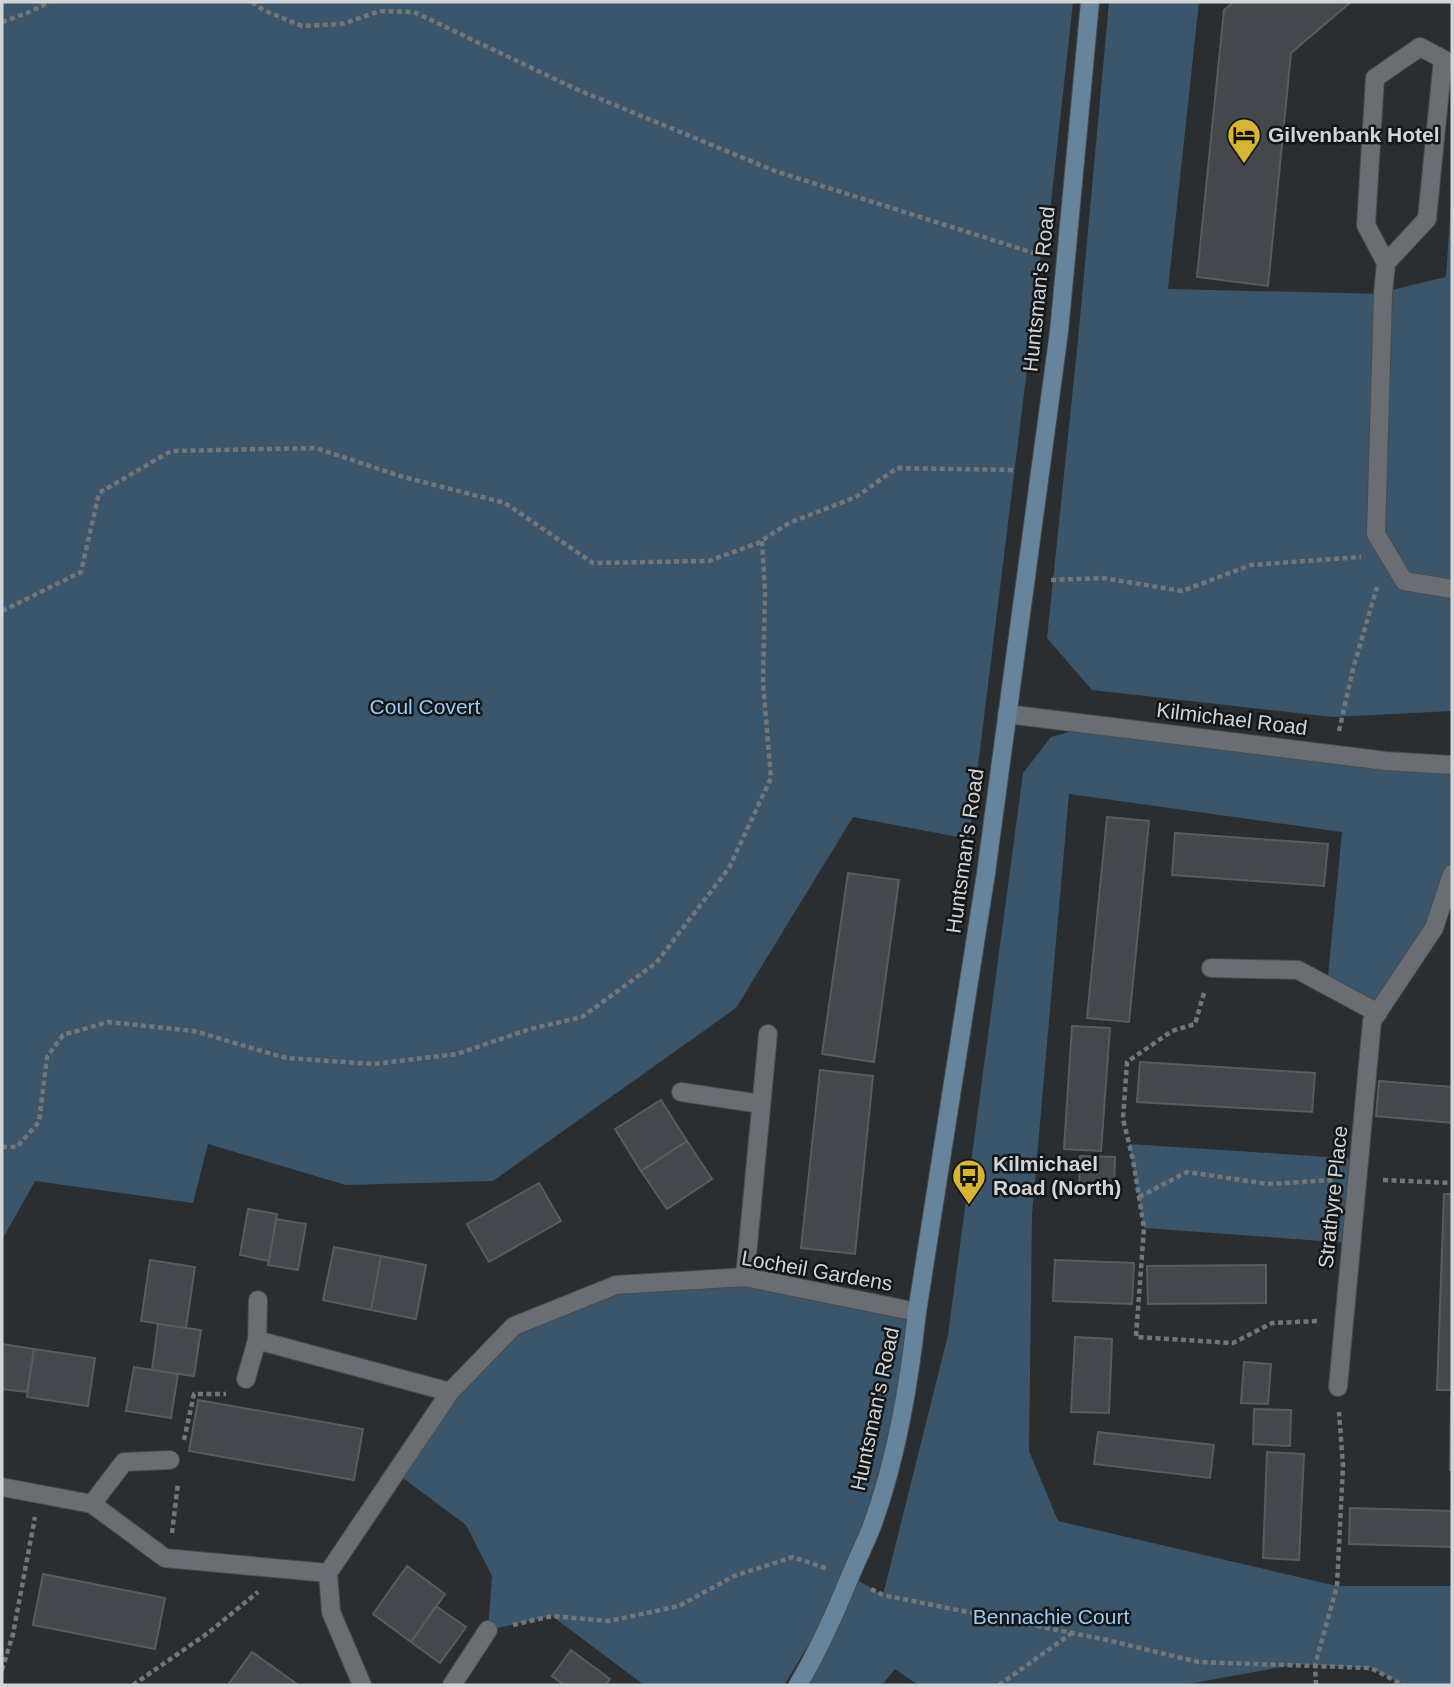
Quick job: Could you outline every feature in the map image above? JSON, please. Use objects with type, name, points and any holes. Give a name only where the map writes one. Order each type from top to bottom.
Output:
[{"type":"street","name":"Huntsman's Road","points":[[798,1685],[828,1629],[871,1528],[883,1494],[911,1366],[917,1312],[986,873],[1059,332],[1090,2]]},
{"type":"street","points":[[1386,263],[1427,219],[1443,59],[1420,47],[1375,78],[1366,225],[1386,263],[1376,534],[1404,581],[1452,589]]},
{"type":"street","name":"Kilmichael Road","points":[[1007,714],[1333,755],[1452,765]]},
{"type":"street","name":"Strathyre Place","points":[[1338,1387],[1372,1021],[1434,928],[1452,874]]},
{"type":"street","points":[[1211,968],[1298,970],[1378,1013]]},
{"type":"street","points":[[745,1277],[768,1034]]},
{"type":"street","points":[[681,1092],[761,1104]]},
{"type":"street","name":"Locheil Gardens","points":[[328,1573],[450,1392],[514,1326],[616,1285],[745,1277],[917,1312]]},
{"type":"street","points":[[246,1379],[257,1340],[258,1300]]},
{"type":"street","points":[[257,1340],[450,1392]]},
{"type":"street","points":[[92,1504],[124,1462],[170,1460]]},
{"type":"street","points":[[2,1487],[92,1504],[165,1558],[328,1573],[331,1612],[362,1685]]},
{"type":"street","points":[[452,1685],[488,1630]]},
{"type":"path","points":[[2,22],[50,2]]},
{"type":"path","points":[[253,2],[263,10],[302,26],[342,24],[380,10],[414,12],[576,89],[775,171],[1066,264]]},
{"type":"path","points":[[2,611],[81,572],[99,493],[171,451],[316,448],[400,476],[505,503],[593,563],[709,561],[762,541],[789,523],[856,496],[897,468],[1040,470]]},
{"type":"path","points":[[2,1147],[17,1147],[38,1122],[47,1057],[63,1035],[108,1022],[194,1031],[286,1058],[374,1064],[457,1054],[530,1029],[582,1017],[656,963],[729,868],[771,778],[763,683],[765,593],[762,541]]},
{"type":"path","points":[[1025,580],[1103,578],[1182,591],[1251,565],[1388,555],[1357,656],[1333,755]]},
{"type":"path","points":[[1211,968],[1195,1024],[1172,1031],[1127,1062],[1123,1119],[1144,1228],[1136,1337],[1233,1343],[1272,1323],[1344,1319]]},
{"type":"path","points":[[1139,1197],[1187,1172],[1268,1184],[1357,1179],[1452,1183]]},
{"type":"path","points":[[1316,1685],[1315,1665],[1337,1586],[1343,1466],[1338,1387]]},
{"type":"path","points":[[2,1670],[13,1634],[40,1494]]},
{"type":"path","points":[[488,1630],[552,1616],[609,1621],[679,1606],[734,1576],[793,1557],[850,1576],[883,1595],[1073,1633],[1198,1662],[1371,1668],[1403,1685]]},
{"type":"path","points":[[133,1685],[208,1633],[286,1569]]},
{"type":"path","points":[[999,1685],[1073,1633]]},
{"type":"green space","name":"Coul Covert","points":[[2,2],[1073,2],[1050,212],[1041,256],[969,839],[853,817],[736,1008],[493,1181],[346,1185],[208,1144],[193,1203],[35,1181],[2,1240]]},
{"type":"green space","points":[[1109,2],[1199,2],[1168,289],[1383,294],[1446,277],[1452,188],[1452,711],[1333,717],[1092,690],[1047,638]]},
{"type":"green space","name":"Bennachie Court","points":[[1094,725],[1452,765],[1452,874],[1434,928],[1378,1013],[1327,986],[1342,832],[1069,794],[1032,1214],[1029,1451],[1058,1521],[1337,1586],[1452,1586],[1452,1685],[1403,1685],[1371,1668],[1298,1664],[1183,1685],[918,1685],[895,1669],[882,1685],[798,1685],[847,1582],[784,1685],[644,1685],[552,1616],[488,1630],[492,1576],[466,1525],[396,1473],[514,1326],[616,1285],[745,1277],[917,1312],[911,1366],[850,1576],[883,1595],[948,1335],[1023,773],[1051,737]]},
{"type":"green space","points":[[1129,1144],[1359,1159],[1351,1243],[1144,1228]]},
{"type":"building","name":"Gilvenbank Hotel","points":[[1234,2],[1351,2],[1291,53],[1268,286],[1197,277],[1224,10]]},
{"type":"building","points":[[1107,817],[1149,821],[1129,1022],[1087,1018]]},
{"type":"building","points":[[1175,833],[1328,844],[1324,886],[1172,875]]},
{"type":"building","points":[[848,873],[899,880],[874,1062],[822,1054]]},
{"type":"building","points":[[1072,1026],[1110,1028],[1101,1151],[1064,1149]]},
{"type":"building","points":[[1140,1062],[1315,1073],[1312,1112],[1137,1102]]},
{"type":"building","points":[[820,1070],[873,1076],[855,1254],[801,1248]]},
{"type":"building","points":[[1379,1081],[1452,1087],[1452,1123],[1376,1116]]},
{"type":"building","points":[[661,1100],[687,1141],[641,1171],[615,1129]]},
{"type":"building","points":[[687,1141],[712,1179],[667,1209],[641,1171]]},
{"type":"building","points":[[1080,1156],[1115,1157],[1114,1190],[1079,1189]]},
{"type":"building","points":[[539,1183],[561,1221],[489,1262],[467,1224]]},
{"type":"building","points":[[1444,1194],[1452,1194],[1452,1390],[1437,1390]]},
{"type":"building","points":[[248,1209],[277,1214],[269,1261],[240,1255]]},
{"type":"building","points":[[276,1219],[306,1224],[298,1270],[268,1265]]},
{"type":"building","points":[[334,1247],[381,1256],[371,1310],[323,1300]]},
{"type":"building","points":[[381,1256],[426,1265],[416,1319],[371,1310]]},
{"type":"building","points":[[150,1260],[195,1267],[186,1328],[141,1321]]},
{"type":"building","points":[[1055,1260],[1134,1263],[1132,1304],[1053,1301]]},
{"type":"building","points":[[1266,1265],[1266,1303],[1148,1304],[1147,1266]]},
{"type":"building","points":[[158,1324],[201,1330],[194,1376],[152,1370]]},
{"type":"building","points":[[1075,1337],[1112,1339],[1109,1413],[1071,1412]]},
{"type":"building","points":[[2,1344],[34,1349],[27,1392],[2,1389]]},
{"type":"building","points":[[34,1349],[95,1358],[88,1406],[27,1397]]},
{"type":"building","points":[[1244,1362],[1271,1364],[1268,1404],[1241,1403]]},
{"type":"building","points":[[134,1367],[178,1374],[171,1418],[126,1411]]},
{"type":"building","points":[[1451,1398],[1452,1470],[1450,1470]]},
{"type":"building","points":[[198,1400],[363,1429],[354,1480],[189,1451]]},
{"type":"building","points":[[1254,1409],[1291,1410],[1290,1446],[1253,1444]]},
{"type":"building","points":[[1098,1432],[1214,1445],[1210,1478],[1094,1464]]},
{"type":"building","points":[[1267,1452],[1304,1454],[1299,1560],[1263,1558]]},
{"type":"building","points":[[1350,1508],[1452,1511],[1452,1547],[1349,1544]]},
{"type":"building","points":[[407,1566],[445,1594],[411,1642],[373,1614]]},
{"type":"building","points":[[43,1574],[165,1598],[155,1649],[33,1625]]},
{"type":"building","points":[[436,1606],[466,1627],[440,1663],[411,1642]]},
{"type":"building","points":[[571,1650],[610,1679],[606,1685],[564,1685],[552,1676]]},
{"type":"building","points":[[252,1652],[297,1684],[299,1685],[228,1685]]},
{"type":"place","name":"Gilvenbank Hotel","points":[[1244,165]]},
{"type":"place","name":"Kilmichael Road (North)","points":[[969,1206]]}]
